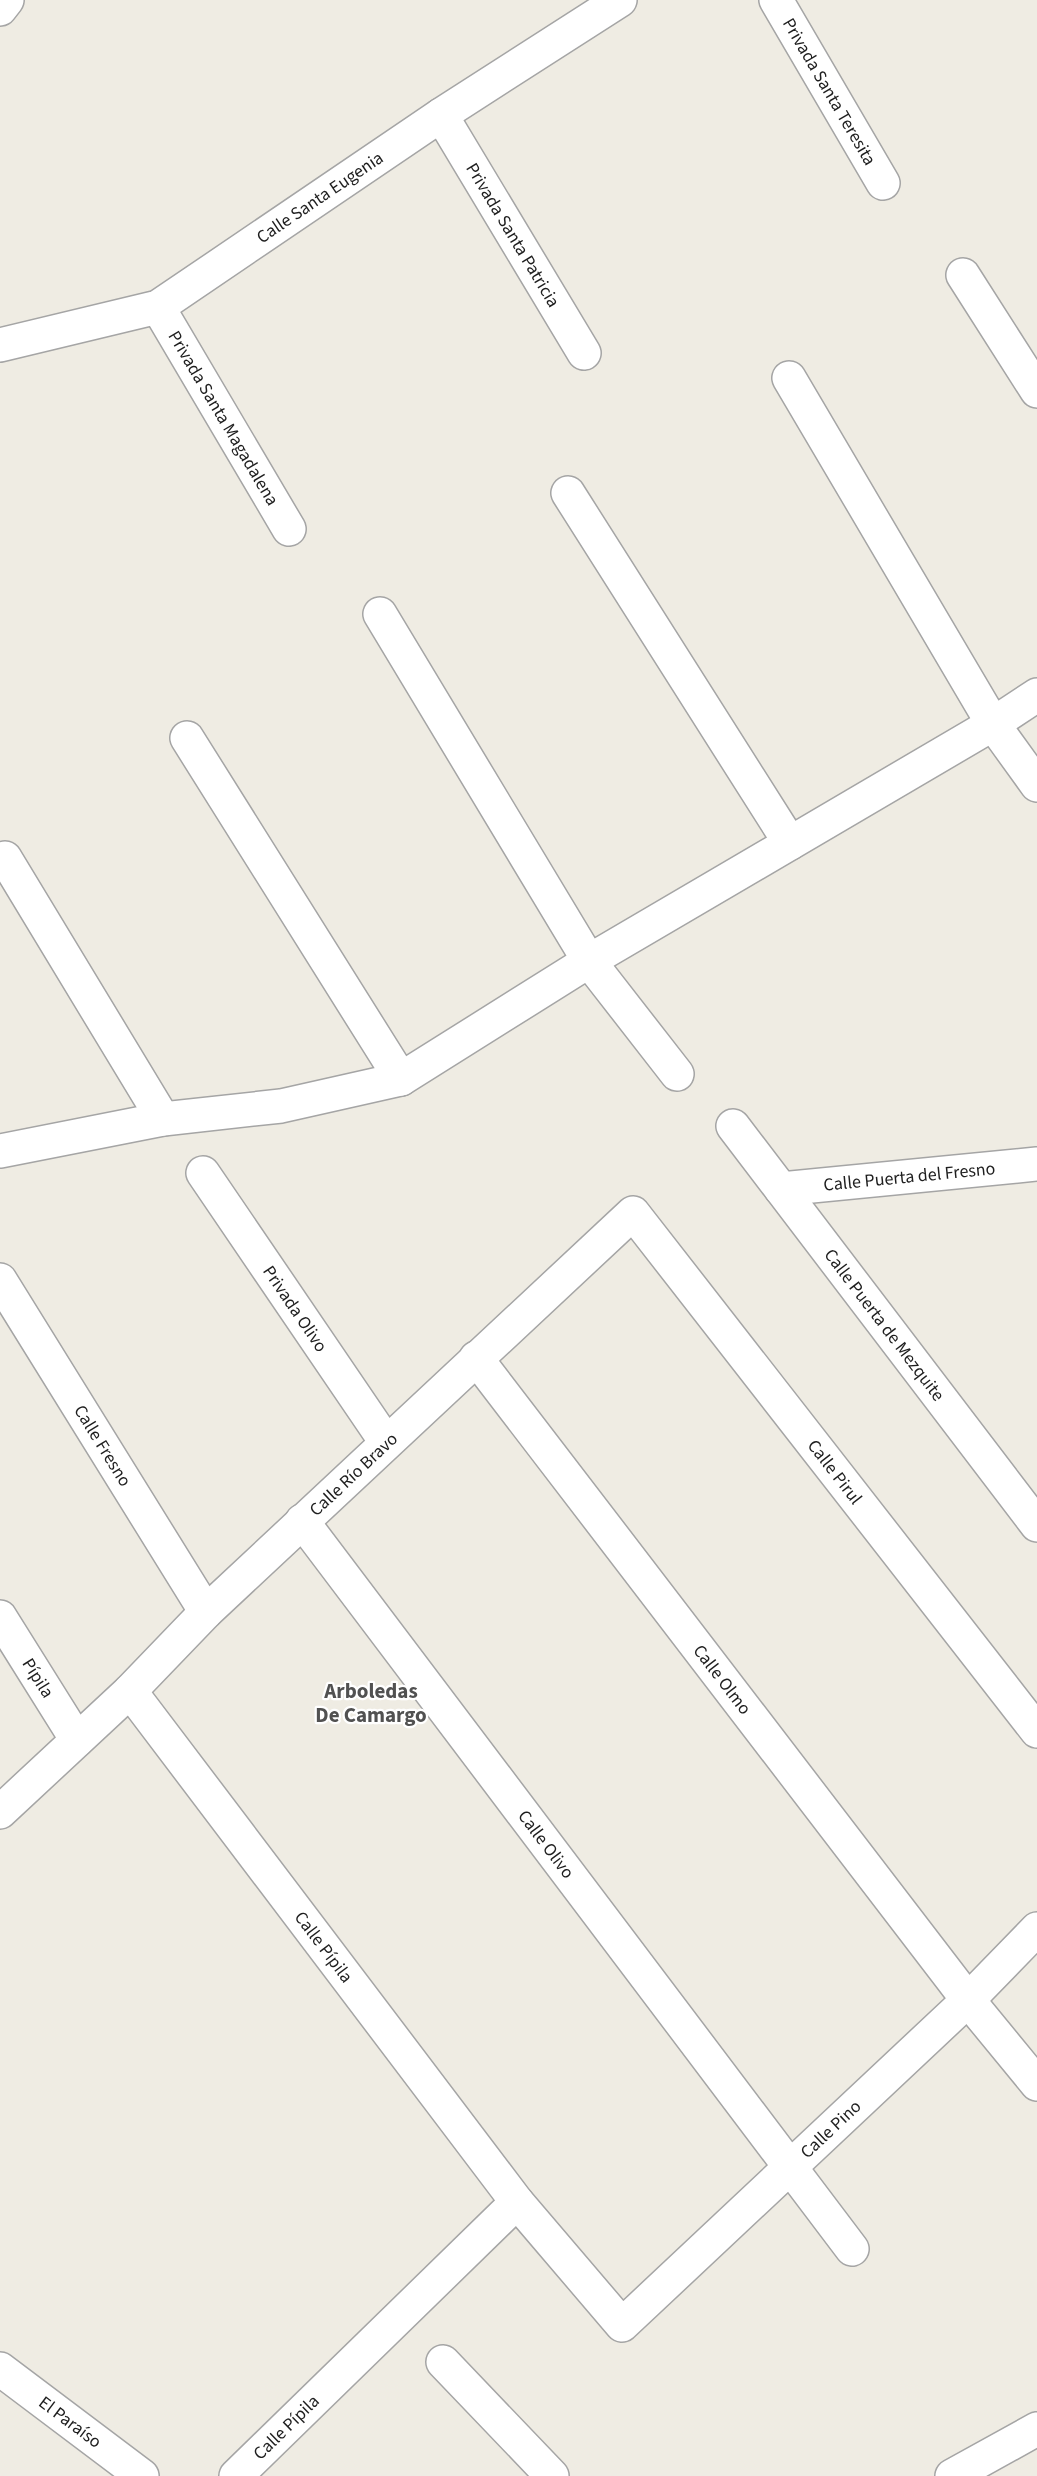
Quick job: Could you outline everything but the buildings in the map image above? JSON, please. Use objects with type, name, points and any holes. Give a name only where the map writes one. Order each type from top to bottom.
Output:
[{"type":"street","points":[[0,9],[7,0]]},
{"type":"street","name":"Calle Santa Eugenia","points":[[1,344],[158,307],[441,115],[620,0]]},
{"type":"street","name":"Privada Santa Teresita","points":[[776,0],[883,183]]},
{"type":"street","name":"Privada Santa Patricia","points":[[441,115],[584,353]]},
{"type":"street","points":[[963,275],[1037,391]]},
{"type":"street","name":"Privada Santa Magadalena","points":[[158,307],[289,529]]},
{"type":"street","points":[[789,378],[993,724],[1037,785]]},
{"type":"street","points":[[568,493],[790,843]]},
{"type":"street","points":[[380,615],[589,961],[677,1074]]},
{"type":"street","points":[[0,1151],[163,1119],[281,1106],[401,1079],[589,961],[993,724],[1037,695]]},
{"type":"street","points":[[187,738],[401,1079]]},
{"type":"street","points":[[5,858],[163,1119]]},
{"type":"street","name":"Calle Puerta de Mezquite","points":[[733,1126],[1037,1525]]},
{"type":"street","name":"Calle Puerta del Fresno","points":[[781,1189],[1036,1166]]},
{"type":"street","name":"Privada Olivo","points":[[203,1173],[386,1442]]},
{"type":"street","name":"Calle Río Bravo","points":[[0,1812],[130,1691],[207,1612],[302,1521],[633,1213]]},
{"type":"street","name":"Calle Pirul","points":[[633,1213],[1037,1731]]},
{"type":"street","name":"Calle Fresno","points":[[0,1280],[207,1612]]},
{"type":"street","name":"Calle Olmo","points":[[476,1358],[968,2000],[1037,2084]]},
{"type":"street","name":"Calle Olivo","points":[[302,1521],[790,2167]]},
{"type":"street","name":"Pípila","points":[[0,1617],[77,1740]]},
{"type":"street","name":"Calle Pípila","points":[[130,1691],[517,2202],[622,2325]]},
{"type":"street","name":"Calle Pino","points":[[622,2325],[968,2000],[1037,1929]]},
{"type":"street","points":[[790,2167],[852,2249]]},
{"type":"street","name":"Calle Pípila","points":[[236,2476],[517,2202]]},
{"type":"street","points":[[443,2362],[552,2476]]},
{"type":"street","name":"El Paraíso","points":[[0,2369],[142,2476]]},
{"type":"street","points":[[952,2476],[1037,2429]]},
{"type":"district","name":"Arboledas De Camargo","points":[[371,1703]]}]
